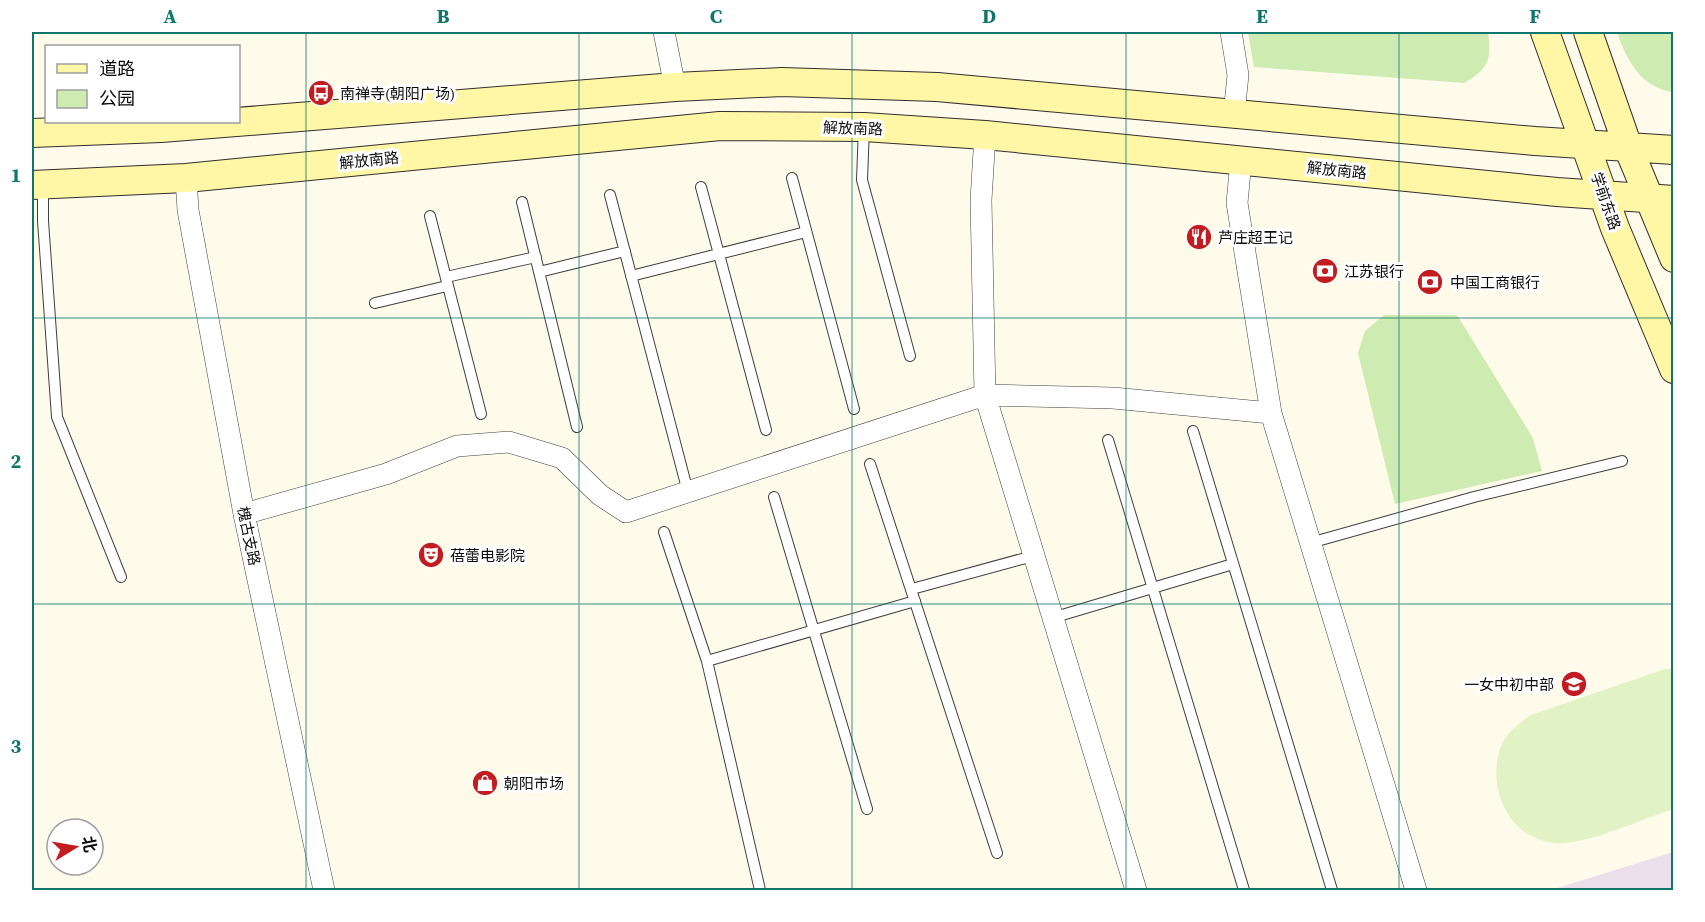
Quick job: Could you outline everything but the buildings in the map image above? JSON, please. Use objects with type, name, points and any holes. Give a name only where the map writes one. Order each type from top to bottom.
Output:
[{"type":"main road","name":"学前东路","points":[[1545,32],[1603,194],[1674,369]]},
{"type":"main road","points":[[1588,32],[1628,147],[1661,199],[1674,258]]},
{"type":"main road","points":[[240,122],[675,87],[782,82],[937,87],[1674,150]]},
{"type":"main road","points":[[32,133],[224,123]]},
{"type":"main road","name":"解放南路","points":[[37,184],[186,178],[720,126],[864,127],[985,135],[1546,191],[1661,199]]},
{"type":"street","points":[[664,32],[675,87]]},
{"type":"street","points":[[1231,32],[1238,75],[1234,114]]},
{"type":"street","points":[[985,135],[981,200],[985,395],[1136,891]]},
{"type":"street","points":[[1240,161],[1237,203],[1271,413],[1416,891]]},
{"type":"street","name":"槐古支路","points":[[186,178],[188,210],[244,514],[324,891]]},
{"type":"street","points":[[244,514],[386,474],[457,446],[509,442],[562,459],[600,495],[626,512],[985,395],[1113,398],[1271,413]]},
{"type":"lane","points":[[864,127],[862,180],[910,356]]},
{"type":"lane","points":[[792,178],[854,409]]},
{"type":"lane","points":[[37,184],[43,221],[57,417],[121,577]]},
{"type":"lane","points":[[701,187],[766,430]]},
{"type":"lane","points":[[610,195],[688,492]]},
{"type":"lane","points":[[522,202],[577,427]]},
{"type":"lane","points":[[430,216],[481,414]]},
{"type":"lane","points":[[632,276],[806,232]]},
{"type":"lane","points":[[539,272],[625,251]]},
{"type":"lane","points":[[375,303],[536,257]]},
{"type":"lane","points":[[1193,431],[1332,891]]},
{"type":"lane","points":[[1108,440],[1244,891]]},
{"type":"lane","points":[[1310,543],[1474,497],[1622,461]]},
{"type":"lane","points":[[870,464],[997,853]]},
{"type":"lane","points":[[774,497],[867,809]]},
{"type":"lane","points":[[664,532],[707,660],[760,891]]},
{"type":"lane","points":[[912,589],[1033,556]]},
{"type":"lane","points":[[1052,618],[1233,564]]},
{"type":"lane","points":[[707,660],[915,601]]},
{"type":"shaded area","points":[[1673,852],[1673,890],[1551,890]]},
{"type":"green space","points":[[1248,32],[1488,32],[1489,50],[1483,68],[1464,83],[1254,67]]},
{"type":"green space","points":[[1617,32],[1673,32],[1673,92],[1652,85],[1636,71]]},
{"type":"green space","points":[[1384,315],[1457,315],[1533,438],[1542,471],[1395,504],[1358,353],[1365,331]]},
{"type":"green space","points":[[1665,669],[1673,669],[1673,809],[1613,831],[1566,843],[1538,839],[1524,831],[1512,820],[1504,807],[1496,776],[1497,760],[1502,744],[1515,728],[1531,715]]},
{"type":"place","name":"南禅寺(朝阳广场)","points":[[321,93]]},
{"type":"place","name":"芦庄超王记","points":[[1199,237]]},
{"type":"place","name":"江苏银行","points":[[1325,271]]},
{"type":"place","name":"中国工商银行","points":[[1430,282]]},
{"type":"place","name":"蓓蕾电影院","points":[[431,555]]},
{"type":"place","name":"一女中初中部","points":[[1574,684]]},
{"type":"place","name":"朝阳市场","points":[[485,783]]}]
